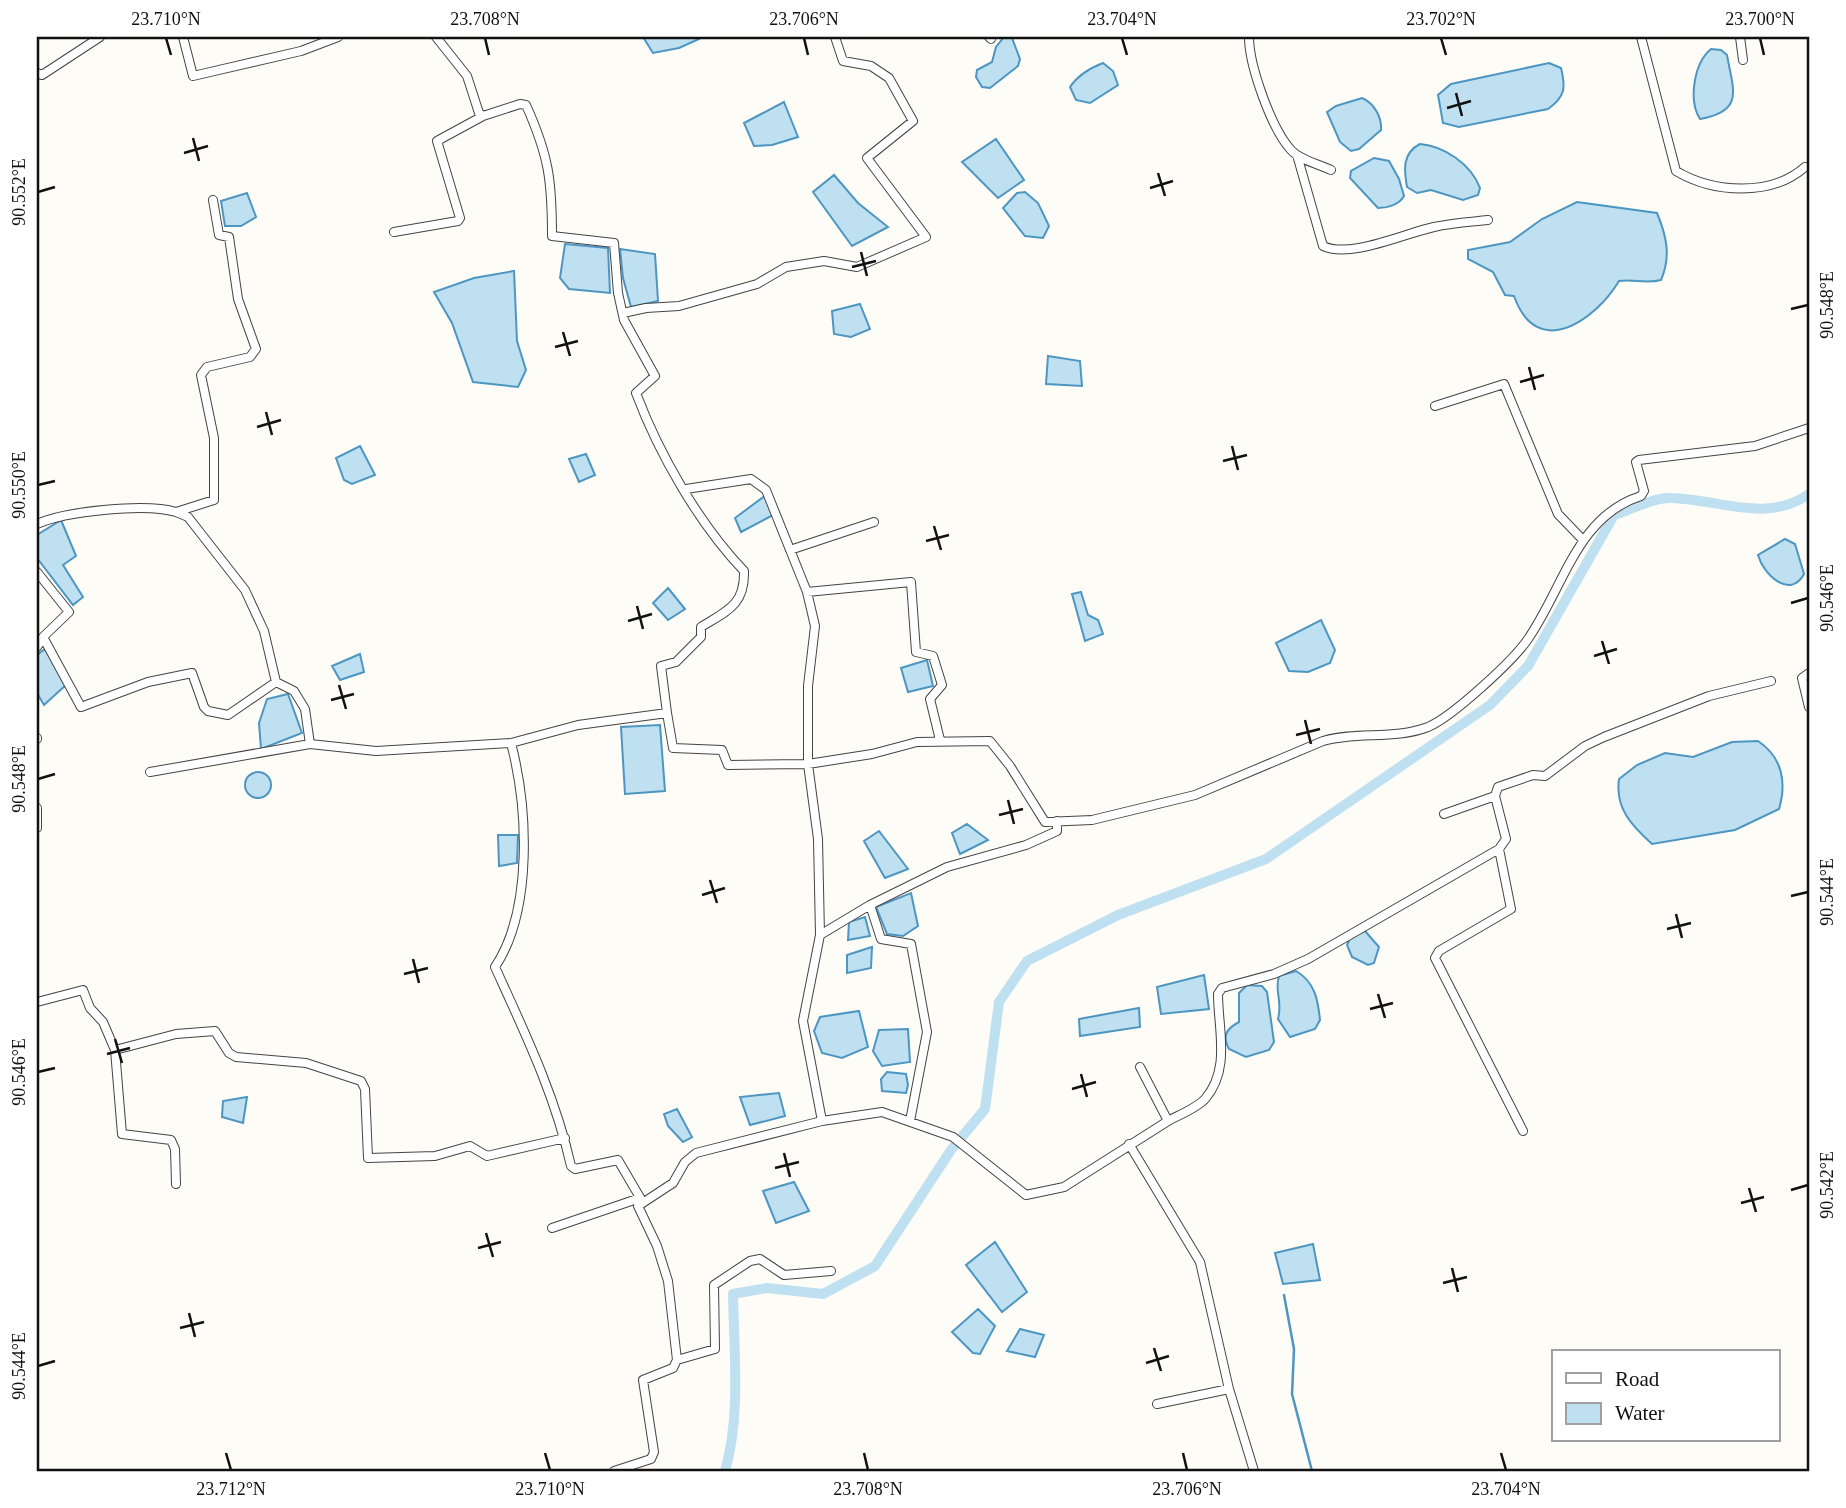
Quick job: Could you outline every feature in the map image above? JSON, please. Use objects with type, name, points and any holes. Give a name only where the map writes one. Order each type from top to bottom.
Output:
[{"type":"street","points":[[37,73],[42,75],[100,37]]},
{"type":"street","points":[[183,37],[193,76],[301,51],[338,37]]},
{"type":"street","points":[[436,37],[467,76],[479,113],[483,116]]},
{"type":"street","points":[[623,313],[692,303],[757,284],[786,267],[824,261],[857,267],[926,237],[867,158],[914,121],[889,78],[871,66],[843,61],[835,37]]},
{"type":"street","points":[[1249,37],[1247,48],[1261,93],[1285,140],[1297,155],[1323,246],[1330,250],[1354,249],[1436,226],[1488,220]]},
{"type":"street","points":[[1642,37],[1676,171],[1697,183],[1755,189],[1794,177],[1805,167]]},
{"type":"street","points":[[1740,37],[1743,60]]},
{"type":"street","points":[[394,232],[458,221],[460,218],[437,141],[483,116],[520,104],[526,105],[545,148],[552,193],[552,236],[614,243],[618,293],[623,313],[655,376],[636,393],[650,430],[724,550],[744,571],[744,591],[738,602],[701,627],[701,637],[676,662],[662,666],[673,748],[722,750],[728,765],[807,764],[940,740],[990,741],[1010,766],[1045,822],[1092,820],[1195,795],[1229,783],[1279,758],[1344,735],[1389,736],[1429,726],[1469,697],[1527,640],[1583,540],[1607,511],[1641,496],[1644,491],[1636,463],[1639,460],[1755,446],[1809,428]]},
{"type":"street","points":[[1297,155],[1331,170]]},
{"type":"street","points":[[176,512],[214,500],[214,438],[201,375],[207,366],[250,357],[256,349],[238,299],[229,237],[219,235],[213,200]]},
{"type":"street","points":[[1435,406],[1504,384],[1558,514],[1583,540]]},
{"type":"street","points":[[686,489],[751,479],[766,490],[807,592],[815,626],[808,686],[807,764],[818,839],[820,935],[803,1021],[821,1121]]},
{"type":"street","points":[[37,524],[60,515],[157,506],[188,517],[244,590],[264,631],[276,682]]},
{"type":"street","points":[[790,550],[874,522]]},
{"type":"street","points":[[37,572],[69,612],[43,637],[37,647]]},
{"type":"street","points":[[807,592],[911,582],[916,652],[933,656],[942,685],[930,697],[940,740]]},
{"type":"street","points":[[43,637],[81,707],[148,682],[192,673],[204,707],[208,711],[228,715],[276,682]]},
{"type":"street","points":[[1809,673],[1802,678],[1809,707]]},
{"type":"street","points":[[552,1228],[641,1199],[673,1183],[685,1162],[696,1153],[821,1121],[882,1112],[953,1137],[1026,1195],[1064,1187],[1129,1144],[1204,1100],[1218,1077],[1222,1045],[1219,994],[1222,988],[1274,974],[1308,959],[1499,849],[1506,839],[1495,796],[1498,787],[1533,775],[1545,776],[1586,746],[1604,737],[1709,696],[1771,681]]},
{"type":"street","points":[[276,682],[294,691],[305,709],[310,744]]},
{"type":"street","points":[[150,772],[310,744],[376,751],[511,743],[578,725],[667,713]]},
{"type":"street","points":[[511,743],[517,767],[523,854],[517,913],[509,946],[495,967],[544,1073],[571,1166],[575,1169],[618,1160],[641,1199],[638,1209],[657,1246],[668,1281],[677,1360],[673,1367],[643,1380],[654,1452],[650,1458],[614,1471]]},
{"type":"street","points":[[1444,814],[1495,796]]},
{"type":"street","points":[[37,808],[37,828]]},
{"type":"street","points":[[820,935],[870,905],[947,867],[1026,845],[1057,831],[1057,821]]},
{"type":"street","points":[[1499,849],[1511,909],[1439,951],[1435,958],[1523,1131]]},
{"type":"street","points":[[870,905],[881,939],[911,944],[927,1032],[910,1121]]},
{"type":"street","points":[[37,1002],[83,990],[90,1007],[103,1022],[115,1050],[122,1134],[174,1143],[176,1184]]},
{"type":"street","points":[[115,1050],[176,1034],[215,1031],[229,1053],[236,1056],[306,1063],[361,1081],[365,1089],[368,1158],[435,1156],[470,1146],[487,1156],[565,1138]]},
{"type":"street","points":[[1140,1067],[1168,1121]]},
{"type":"street","points":[[1129,1144],[1200,1262],[1229,1389],[1254,1471]]},
{"type":"street","points":[[677,1360],[715,1349],[714,1285],[750,1261],[760,1259],[784,1275],[831,1272]]},
{"type":"street","points":[[1157,1404],[1229,1389]]},
{"type":"water","points":[[643,37],[699,39],[679,48],[653,53]]},
{"type":"water","points":[[1004,37],[1012,38],[1020,59],[1018,66],[990,88],[982,87],[976,77],[977,70],[992,62],[996,47]]},
{"type":"water","points":[[1711,49],[1721,50],[1727,55],[1733,97],[1724,111],[1700,119],[1694,102],[1695,82],[1700,63]]},
{"type":"water","points":[[1103,63],[1113,71],[1118,85],[1090,103],[1076,100],[1070,87],[1085,72]]},
{"type":"water","points":[[1549,63],[1561,68],[1564,87],[1561,96],[1548,109],[1459,127],[1443,123],[1438,95],[1451,84]]},
{"type":"water","points":[[1362,98],[1376,111],[1381,130],[1359,149],[1351,151],[1340,142],[1327,112],[1336,106]]},
{"type":"water","points":[[784,102],[798,137],[772,145],[754,146],[744,123]]},
{"type":"water","points":[[996,139],[1024,180],[998,198],[962,162]]},
{"type":"water","points":[[1420,144],[1447,152],[1463,164],[1476,179],[1480,188],[1478,195],[1463,200],[1431,190],[1417,193],[1407,187],[1407,157]]},
{"type":"water","points":[[1374,158],[1389,161],[1399,179],[1404,196],[1399,202],[1378,208],[1350,178],[1351,171]]},
{"type":"water","points":[[834,175],[858,203],[888,227],[852,246],[813,192]]},
{"type":"water","points":[[1025,192],[1038,203],[1049,226],[1043,238],[1025,236],[1003,208],[1017,193]]},
{"type":"water","points":[[247,193],[256,217],[241,226],[225,226],[221,201]]},
{"type":"water","points":[[1577,202],[1657,213],[1666,247],[1664,272],[1661,280],[1619,281],[1596,309],[1566,328],[1551,330],[1537,327],[1524,316],[1514,296],[1505,295],[1493,272],[1468,259],[1468,250],[1510,242],[1542,219]]},
{"type":"water","points":[[565,244],[608,248],[610,293],[569,289],[560,278]]},
{"type":"water","points":[[620,249],[655,254],[658,301],[631,307],[623,278]]},
{"type":"water","points":[[514,271],[517,341],[526,370],[518,387],[473,382],[452,323],[434,292],[474,278]]},
{"type":"water","points":[[860,304],[870,329],[851,337],[834,334],[832,311]]},
{"type":"water","points":[[1048,356],[1080,361],[1082,386],[1046,384]]},
{"type":"water","points":[[360,446],[375,475],[352,484],[344,480],[336,458]]},
{"type":"water","points":[[586,454],[595,475],[579,482],[569,459]]},
{"type":"water","points":[[766,495],[775,514],[741,532],[735,518]]},
{"type":"water","points":[[61,520],[76,556],[63,565],[83,597],[73,605],[37,558],[37,535]]},
{"type":"water","points":[[1785,539],[1795,544],[1804,574],[1792,585],[1771,576],[1758,555]]},
{"type":"water","points":[[668,588],[685,609],[668,620],[653,603]]},
{"type":"water","points":[[1081,592],[1088,615],[1098,620],[1103,634],[1085,641],[1072,594]]},
{"type":"water","points":[[1321,620],[1335,650],[1330,663],[1308,672],[1289,671],[1276,643]]},
{"type":"water","points":[[45,649],[67,684],[44,705],[37,693],[37,655]]},
{"type":"water","points":[[360,654],[364,672],[340,680],[332,666]]},
{"type":"water","points":[[927,660],[933,686],[908,692],[901,668]]},
{"type":"water","points":[[288,694],[302,733],[261,749],[259,723],[267,699]]},
{"type":"water","points":[[660,725],[665,791],[625,794],[621,727]]},
{"type":"water","points":[[1758,741],[1773,755],[1780,771],[1782,789],[1779,809],[1735,830],[1652,844],[1626,815],[1618,789],[1619,779],[1637,765],[1665,753],[1693,757],[1732,742]]},
{"type":"water","points":[[258,772],[267,776],[271,785],[267,794],[258,798],[249,794],[245,785],[249,776]]},
{"type":"water","points":[[967,824],[988,840],[960,854],[952,833]]},
{"type":"water","points":[[879,831],[908,869],[885,878],[864,841]]},
{"type":"water","points":[[498,835],[518,835],[517,863],[499,866]]},
{"type":"water","points":[[911,893],[918,926],[903,936],[887,934],[876,907]]},
{"type":"water","points":[[865,917],[870,936],[848,940],[849,922]]},
{"type":"water","points":[[1365,931],[1379,947],[1374,963],[1368,965],[1352,957],[1347,945],[1351,936]]},
{"type":"water","points":[[872,947],[871,968],[847,973],[847,955]]},
{"type":"water","points":[[1296,971],[1311,986],[1317,999],[1320,1020],[1315,1029],[1290,1037],[1278,1019],[1280,1007],[1277,987],[1279,976]]},
{"type":"water","points":[[1204,975],[1209,1009],[1161,1014],[1157,987]]},
{"type":"water","points":[[1247,985],[1262,986],[1267,992],[1274,1042],[1269,1050],[1246,1057],[1229,1049],[1226,1037],[1228,1030],[1239,1022],[1239,993]]},
{"type":"water","points":[[1139,1008],[1140,1027],[1080,1036],[1079,1019]]},
{"type":"water","points":[[859,1011],[868,1047],[842,1058],[822,1053],[814,1031],[820,1017]]},
{"type":"water","points":[[908,1029],[910,1062],[882,1066],[873,1051],[879,1030]]},
{"type":"water","points":[[887,1072],[906,1074],[906,1093],[882,1091],[881,1079]]},
{"type":"water","points":[[779,1093],[785,1116],[750,1125],[740,1097]]},
{"type":"water","points":[[247,1097],[243,1123],[222,1117],[223,1101]]},
{"type":"water","points":[[677,1109],[692,1137],[683,1142],[668,1126],[664,1114]]},
{"type":"water","points":[[794,1182],[809,1211],[776,1223],[763,1191]]},
{"type":"water","points":[[995,1242],[1027,1292],[1002,1312],[966,1265]]},
{"type":"water","points":[[1313,1244],[1320,1280],[1283,1284],[1275,1253]]},
{"type":"water","points":[[978,1309],[995,1326],[980,1354],[973,1353],[952,1332]]},
{"type":"water","points":[[1020,1329],[1044,1335],[1035,1357],[1007,1351]]},
{"type":"waterway","points":[[725,1471],[735,1406],[733,1294],[767,1288],[823,1294],[875,1266],[951,1150],[985,1109],[999,1002],[1027,961],[1118,915],[1266,859],[1490,705],[1528,666],[1614,515],[1664,498],[1759,509],[1793,503],[1809,494]]},
{"type":"waterway","points":[[1284,1295],[1294,1349],[1292,1394],[1312,1471]]}]
